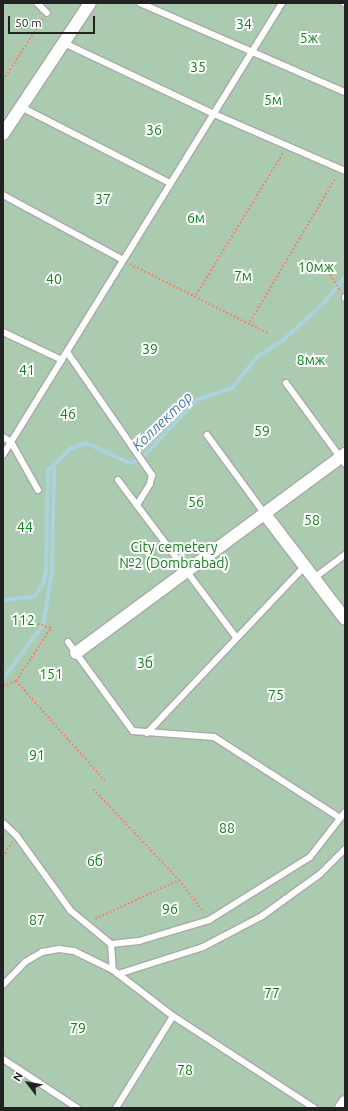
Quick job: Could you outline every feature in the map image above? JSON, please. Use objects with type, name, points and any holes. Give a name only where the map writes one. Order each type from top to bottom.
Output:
[{"type":"street","points":[[3,134],[90,3]]},
{"type":"street","points":[[76,653],[264,513],[343,459]]},
{"type":"street","points":[[264,513],[345,619]]},
{"type":"street","points":[[341,1108],[345,1102]]},
{"type":"lane","points":[[36,3],[48,12]]},
{"type":"lane","points":[[140,3],[345,92]]},
{"type":"lane","points":[[3,455],[282,3]]},
{"type":"lane","points":[[64,43],[214,114],[343,170]]},
{"type":"lane","points":[[21,107],[170,184]]},
{"type":"lane","points":[[3,195],[124,260]]},
{"type":"lane","points":[[3,332],[62,360]]},
{"type":"lane","points":[[67,352],[152,475],[150,484],[137,505]]},
{"type":"lane","points":[[286,383],[343,459]]},
{"type":"lane","points":[[207,435],[264,513]]},
{"type":"lane","points":[[3,437],[11,442],[38,490]]},
{"type":"lane","points":[[118,480],[187,569],[236,637]]},
{"type":"lane","points":[[314,578],[345,555]]},
{"type":"lane","points":[[147,733],[236,637],[304,567]]},
{"type":"lane","points":[[68,642],[133,731],[214,737],[340,818]]},
{"type":"lane","points":[[3,823],[16,835],[71,911],[84,924],[111,944],[140,941],[209,920],[310,857],[345,812]]},
{"type":"lane","points":[[116,972],[203,948],[262,916],[320,874],[345,849]]},
{"type":"lane","points":[[111,944],[116,972]]},
{"type":"lane","points":[[3,985],[25,962],[50,950],[74,951],[116,972],[173,1016],[314,1108]]},
{"type":"lane","points":[[116,1108],[173,1016]]},
{"type":"lane","points":[[3,1059],[78,1108]]},
{"type":"path","points":[[3,80],[48,12]]},
{"type":"path","points":[[196,295],[287,146]]},
{"type":"path","points":[[250,322],[343,170]]},
{"type":"path","points":[[124,260],[250,322],[269,334]]},
{"type":"path","points":[[328,271],[337,285]]},
{"type":"path","points":[[3,686],[16,680],[51,628],[33,622]]},
{"type":"path","points":[[16,680],[105,781]]},
{"type":"path","points":[[93,789],[179,880],[209,920]]},
{"type":"path","points":[[3,857],[16,835]]},
{"type":"path","points":[[84,924],[179,880]]},
{"type":"green space","name":"City cemetery №2 (Dombrabad)","points":[[3,3],[345,3],[345,1108],[3,1108]]},
{"type":"waterway","name":"Коллектор","points":[[3,600],[34,597],[43,584],[46,572],[48,471],[70,449],[86,443],[130,463],[140,460],[197,400],[232,388],[257,357],[282,341],[321,306],[345,277]]},
{"type":"waterway","points":[[3,679],[43,625],[52,571],[54,464]]},
{"type":"park label","name":"34","points":[[244,24]]},
{"type":"park label","name":"5ж","points":[[309,38]]},
{"type":"park label","name":"35","points":[[198,67]]},
{"type":"park label","name":"5м","points":[[273,100]]},
{"type":"park label","name":"36","points":[[154,130]]},
{"type":"park label","name":"37","points":[[103,199]]},
{"type":"park label","name":"6м","points":[[196,218]]},
{"type":"park label","name":"10мж","points":[[316,267]]},
{"type":"park label","name":"7м","points":[[243,276]]},
{"type":"park label","name":"40","points":[[54,279]]},
{"type":"park label","name":"39","points":[[150,349]]},
{"type":"park label","name":"8мж","points":[[311,360]]},
{"type":"park label","name":"41","points":[[27,370]]},
{"type":"park label","name":"46","points":[[68,414]]},
{"type":"park label","name":"59","points":[[262,431]]},
{"type":"park label","name":"56","points":[[196,502]]},
{"type":"park label","name":"58","points":[[312,520]]},
{"type":"park label","name":"44","points":[[25,527]]},
{"type":"park label","name":"112","points":[[23,620]]},
{"type":"park label","name":"3б","points":[[145,663]]},
{"type":"park label","name":"151","points":[[51,674]]},
{"type":"park label","name":"75","points":[[276,695]]},
{"type":"park label","name":"91","points":[[37,755]]},
{"type":"park label","name":"88","points":[[227,828]]},
{"type":"park label","name":"6б","points":[[95,861]]},
{"type":"park label","name":"96","points":[[170,909]]},
{"type":"park label","name":"87","points":[[37,920]]},
{"type":"park label","name":"77","points":[[272,993]]},
{"type":"park label","name":"79","points":[[78,1028]]},
{"type":"park label","name":"78","points":[[185,1070]]}]
